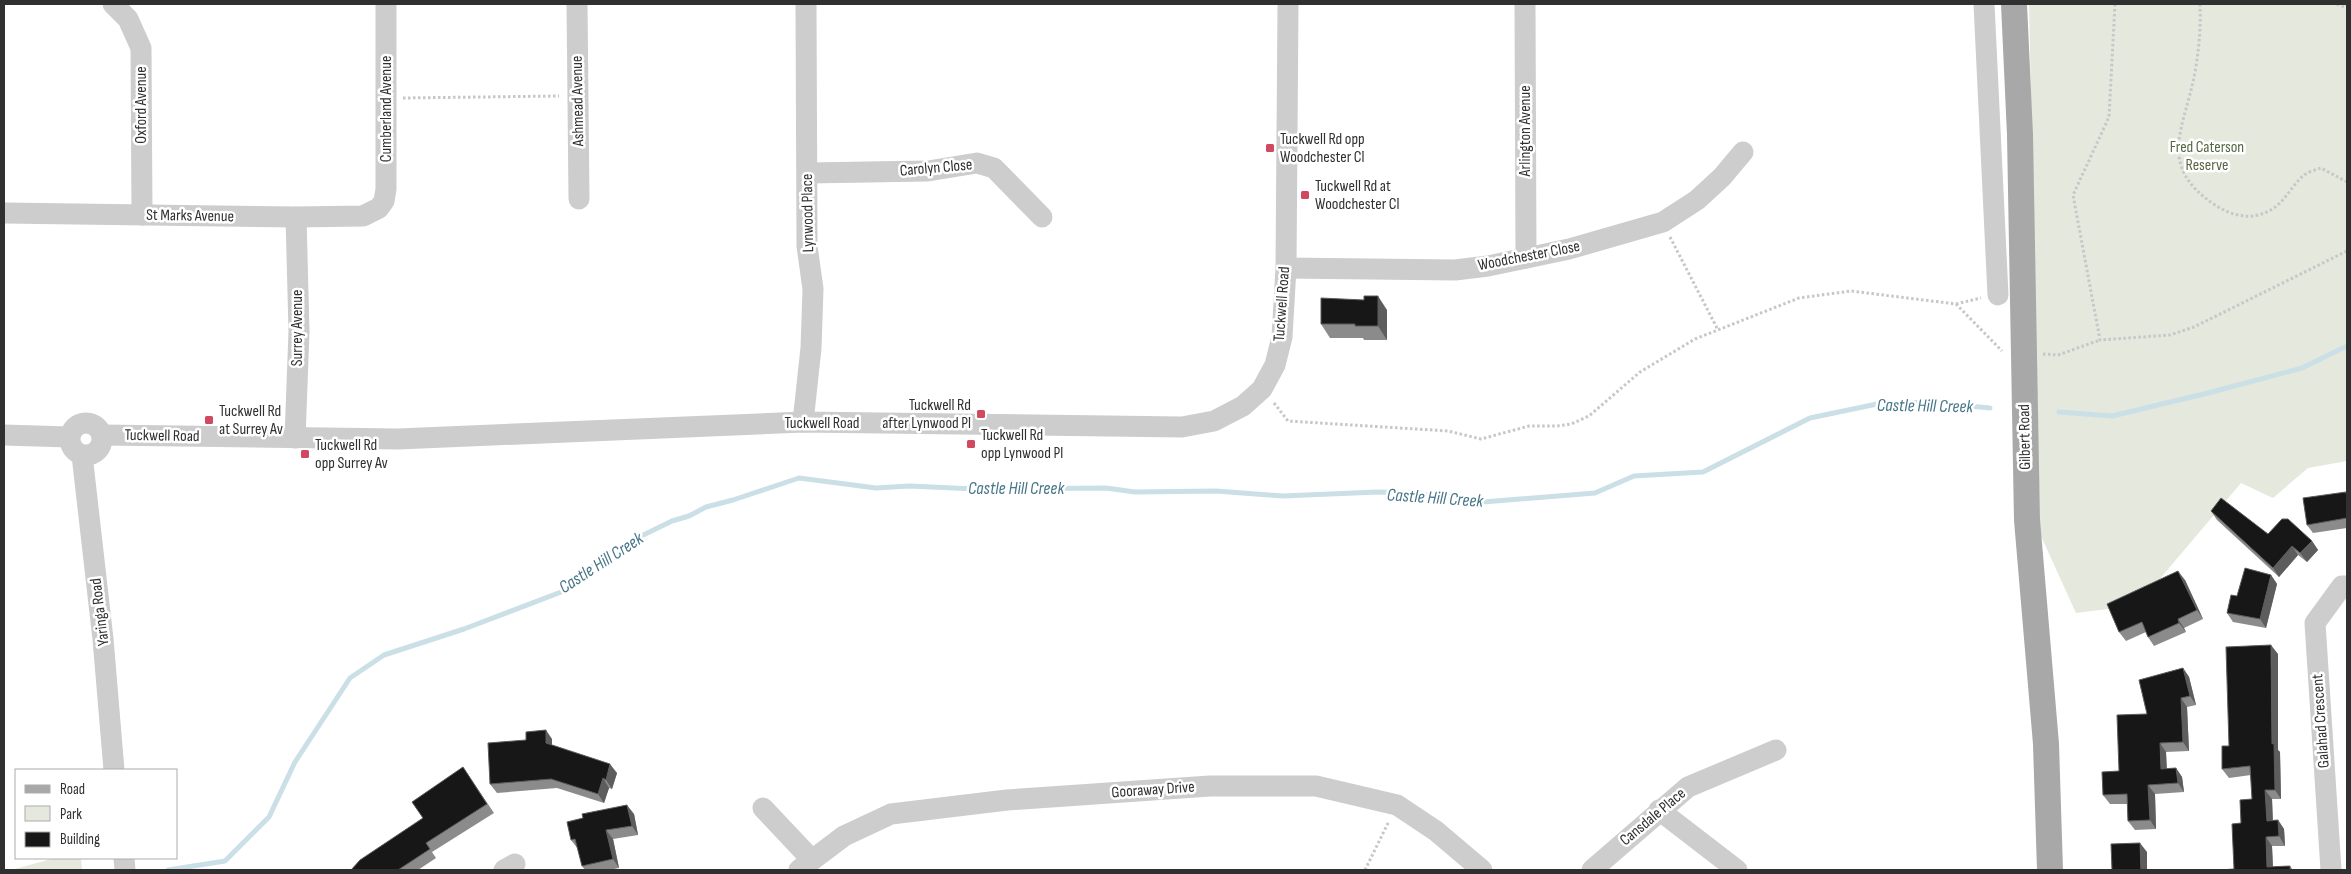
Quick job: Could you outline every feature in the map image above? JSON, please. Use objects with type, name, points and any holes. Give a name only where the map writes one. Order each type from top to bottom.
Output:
[{"type":"main road","name":"Gilbert Road","points":[[2014,4],[2020,135],[2027,520],[2046,744],[2050,870]]},
{"type":"street","name":"Oxford Avenue","points":[[113,4],[128,19],[141,48],[142,215]]},
{"type":"street","name":"Cumberland Avenue","points":[[376,211],[384,201],[386,189],[386,4]]},
{"type":"street","name":"Ashmead Avenue","points":[[577,4],[579,199]]},
{"type":"street","name":"Lynwood Place","points":[[803,422],[811,348],[813,289],[807,246],[806,4]]},
{"type":"street","name":"Tuckwell Road","points":[[102,435],[398,439],[803,422],[1182,427],[1214,421],[1244,406],[1262,390],[1275,365],[1282,337],[1286,268],[1288,4]]},
{"type":"street","name":"Arlington Avenue","points":[[1525,4],[1526,258]]},
{"type":"street","points":[[1984,4],[1998,295]]},
{"type":"street","name":"Woodchester Close","points":[[1286,268],[1455,270],[1526,258],[1620,236],[1662,222],[1698,200],[1722,177],[1743,152]]},
{"type":"street","name":"Carolyn Close","points":[[808,173],[928,171],[977,163],[994,168],[1042,217]]},
{"type":"street","name":"St Marks Avenue","points":[[4,212],[296,218],[362,216],[376,211]]},
{"type":"street","name":"Surrey Avenue","points":[[295,438],[299,331],[296,218]]},
{"type":"street","points":[[86,422],[96,426],[102,435],[102,441],[93,453],[82,455],[73,450],[70,437],[76,425],[86,422]]},
{"type":"street","points":[[4,435],[70,437]]},
{"type":"street","name":"Yaringa Road","points":[[82,455],[103,638],[114,769]]},
{"type":"street","name":"Galahad Crescent","points":[[2331,870],[2314,623],[2342,586],[2347,586]]},
{"type":"street","name":"Cansdale Place","points":[[1592,870],[1659,810],[1688,787],[1776,750]]},
{"type":"street","name":"Gooraway Drive","points":[[763,808],[806,865],[844,836],[890,814],[1007,800],[1210,786],[1316,786],[1397,804],[1436,832],[1482,870]]},
{"type":"street","points":[[1659,810],[1738,870]]},
{"type":"path","points":[[2100,340],[2073,195],[2109,117],[2115,4]]},
{"type":"path","points":[[2200,4],[2201,29],[2195,74],[2181,125],[2179,160],[2185,178],[2202,196],[2224,211],[2239,216],[2258,215],[2284,201],[2304,175],[2321,168],[2347,182]]},
{"type":"path","points":[[2337,4],[2347,8]]},
{"type":"path","points":[[387,98],[578,96]]},
{"type":"path","points":[[1662,222],[1718,330]]},
{"type":"path","points":[[2038,354],[2058,355],[2100,340],[2170,335],[2186,330],[2347,251]]},
{"type":"path","points":[[1262,390],[1288,421],[1448,431],[1480,440],[1529,426],[1570,424],[1588,416],[1640,372],[1695,340],[1800,298],[1851,290],[1956,304],[1998,295]]},
{"type":"path","points":[[1956,304],[2002,351],[2007,352]]},
{"type":"path","points":[[1365,870],[1397,804]]},
{"type":"green space","name":"Fred Caterson Reserve","points":[[2029,4],[2347,4],[2347,461],[2308,468],[2273,498],[2241,483],[2147,594],[2108,609],[2076,613],[2040,534]]},
{"type":"green space","points":[[51,859],[81,859],[82,870],[11,870]]},
{"type":"building","points":[[1364,296],[1378,296],[1378,326],[1321,324],[1321,298],[1364,300]]},
{"type":"building","points":[[2346,492],[2347,518],[2307,525],[2303,498]]},
{"type":"building","points":[[2221,498],[2268,534],[2282,519],[2288,519],[2312,541],[2300,553],[2292,546],[2273,568],[2211,511]]},
{"type":"building","points":[[2245,568],[2271,575],[2260,619],[2227,613],[2231,595],[2237,596]]},
{"type":"building","points":[[2178,571],[2197,610],[2178,619],[2179,623],[2148,637],[2142,622],[2119,632],[2107,604]]},
{"type":"building","points":[[2271,645],[2272,744],[2274,743],[2275,790],[2265,790],[2267,821],[2278,820],[2279,836],[2266,837],[2267,867],[2290,866],[2290,870],[2220,870],[2234,869],[2232,824],[2241,823],[2240,800],[2252,799],[2250,766],[2222,769],[2222,746],[2229,746],[2226,647]]},
{"type":"building","points":[[2183,668],[2190,696],[2181,698],[2183,742],[2160,743],[2161,769],[2176,768],[2178,783],[2148,785],[2150,820],[2128,821],[2127,794],[2103,795],[2102,772],[2119,771],[2117,715],[2147,714],[2139,680]]},
{"type":"building","points":[[546,730],[546,743],[610,764],[606,780],[603,778],[598,794],[551,779],[490,784],[488,743],[526,740],[526,732]]},
{"type":"building","points":[[463,767],[487,804],[426,843],[430,849],[398,870],[351,870],[360,860],[423,818],[412,802]]},
{"type":"building","points":[[627,805],[632,826],[606,830],[613,859],[582,866],[575,839],[571,840],[567,822],[583,818],[582,814]]},
{"type":"building","points":[[2140,843],[2141,870],[2112,870],[2111,844]]},
{"type":"waterway","name":"Castle Hill Creek","points":[[2059,412],[2112,416],[2302,368],[2347,346]]},
{"type":"waterway","name":"Castle Hill Creek","points":[[168,870],[225,861],[269,817],[295,762],[350,678],[384,655],[464,629],[569,589],[593,566],[631,541],[672,521],[689,516],[706,507],[799,478],[876,488],[910,486],[975,489],[1106,488],[1135,492],[1216,491],[1283,496],[1377,492],[1416,493],[1471,503],[1595,493],[1634,476],[1703,472],[1810,418],[1877,404],[1927,402],[1990,408]]},
{"type":"place","name":"Tuckwell Rd opp Woodchester Cl","points":[[1270,148]]},
{"type":"place","name":"Tuckwell Rd at Woodchester Cl","points":[[1305,195]]},
{"type":"place","name":"Tuckwell Rd after Lynwood Pl","points":[[981,414]]},
{"type":"place","name":"Tuckwell Rd at Surrey Av","points":[[209,420]]},
{"type":"place","name":"Tuckwell Rd opp Lynwood Pl","points":[[971,444]]},
{"type":"place","name":"Tuckwell Rd opp Surrey Av","points":[[305,454]]}]
